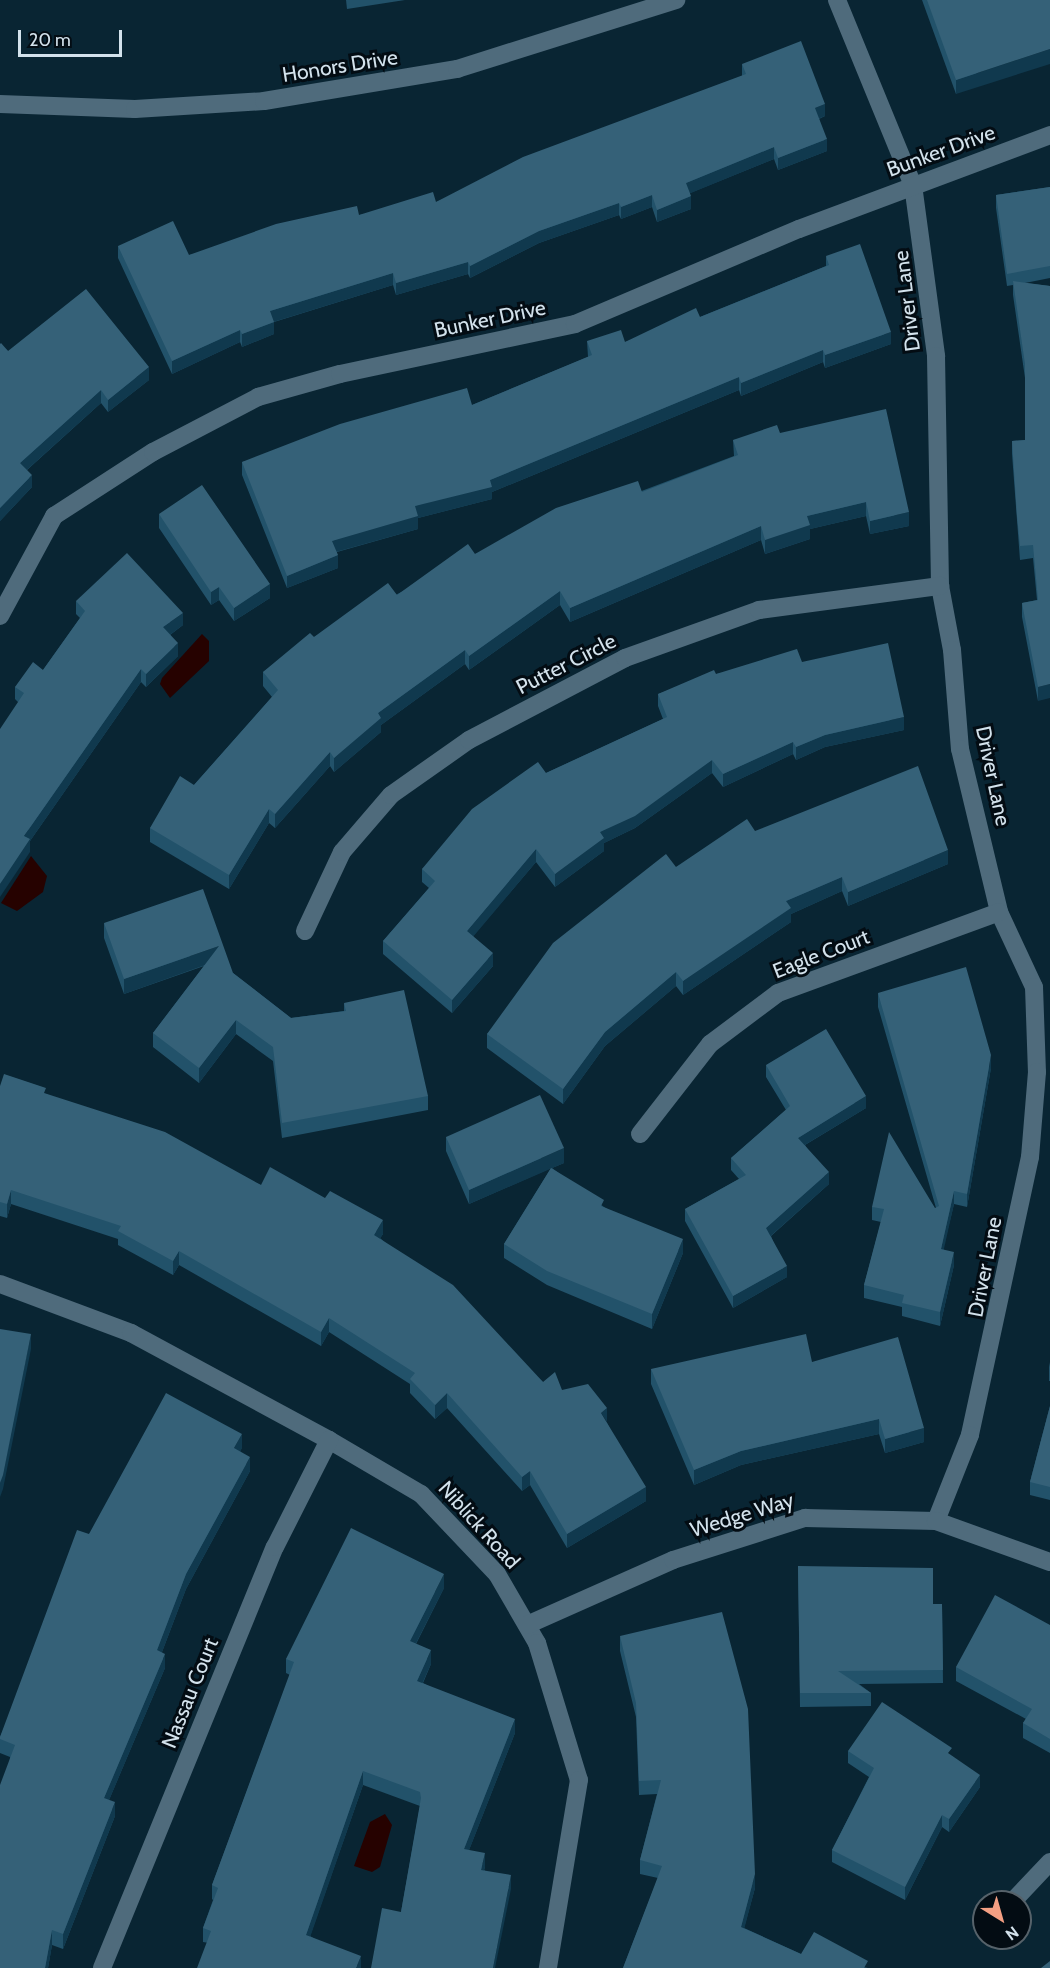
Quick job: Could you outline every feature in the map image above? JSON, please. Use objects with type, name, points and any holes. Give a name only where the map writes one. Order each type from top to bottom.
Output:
[{"type":"street","name":"Honors Drive","points":[[0,104],[135,110],[264,101],[457,69],[676,0]]},
{"type":"street","name":"Driver Lane","points":[[837,0],[913,185],[936,356],[940,586],[952,650],[960,749],[999,912],[1034,987],[1036,1072],[1030,1157],[970,1435],[936,1521]]},
{"type":"street","name":"Bunker Drive","points":[[0,616],[54,516],[153,452],[258,397],[340,374],[576,324],[913,185],[1050,135]]},
{"type":"street","name":"Putter Circle","points":[[305,931],[342,852],[391,795],[469,740],[625,658],[759,610],[940,586]]},
{"type":"street","name":"Eagle Court","points":[[640,1134],[710,1044],[778,993],[999,912]]},
{"type":"street","name":"Niblick Road","points":[[0,1284],[130,1333],[329,1440],[421,1494],[498,1574],[527,1625],[558,1701],[579,1780],[548,1968]]},
{"type":"street","name":"Nassau Court","points":[[102,1968],[275,1546],[329,1440]]},
{"type":"street","name":"Wedge Way","points":[[527,1625],[673,1560],[805,1518],[936,1521],[1050,1562]]},
{"type":"street","points":[[1024,1890],[1050,1862]]},
{"type":"shaded area","points":[[202,634],[209,641],[209,661],[170,698],[160,684],[162,678]]},
{"type":"shaded area","points":[[31,856],[47,876],[43,892],[17,911],[1,903]]},
{"type":"shaded area","points":[[385,1814],[392,1825],[380,1867],[372,1872],[354,1866],[370,1822]]},
{"type":"building","points":[[927,0],[1050,0],[1050,49],[956,80]]},
{"type":"building","points":[[801,41],[825,104],[815,108],[827,139],[778,158],[774,147],[686,183],[691,196],[657,210],[652,195],[621,207],[619,203],[539,231],[470,266],[468,262],[396,283],[393,273],[270,311],[274,322],[242,334],[240,330],[172,361],[118,246],[173,221],[189,255],[276,224],[357,206],[359,215],[433,192],[436,202],[523,157],[746,74],[742,64]]},
{"type":"building","points":[[1050,187],[1050,266],[1007,274],[996,195]]},
{"type":"building","points":[[860,244],[891,332],[825,355],[823,350],[741,383],[739,377],[490,480],[492,487],[415,506],[418,516],[332,541],[338,555],[287,576],[242,462],[340,424],[467,388],[472,405],[592,355],[587,341],[621,330],[625,342],[696,308],[700,317],[829,265],[826,256]]},
{"type":"building","points":[[1013,281],[1050,286],[1050,684],[1038,687],[1022,603],[1038,600],[1033,545],[1020,546],[1012,441],[1025,440],[1025,364]]},
{"type":"building","points":[[86,289],[149,367],[108,400],[101,390],[20,463],[32,475],[0,508],[0,344],[8,351]]},
{"type":"building","points":[[886,409],[909,512],[870,521],[866,502],[807,516],[810,525],[765,540],[761,526],[570,608],[560,591],[469,656],[465,650],[378,713],[381,718],[334,758],[330,752],[275,814],[269,809],[229,875],[150,828],[180,776],[194,785],[278,690],[263,672],[310,633],[314,637],[388,583],[397,595],[468,544],[475,554],[556,508],[638,481],[642,492],[738,455],[733,440],[777,425],[780,433]]},
{"type":"building","points":[[202,485],[270,584],[234,608],[219,587],[211,592],[159,514]]},
{"type":"building","points":[[127,553],[183,613],[163,627],[178,643],[146,674],[141,669],[24,836],[30,839],[0,884],[0,729],[24,693],[15,687],[33,662],[43,670],[85,611],[76,601]]},
{"type":"building","points":[[888,643],[904,717],[825,735],[796,747],[793,742],[723,774],[712,760],[635,816],[600,832],[604,838],[555,874],[536,849],[467,931],[493,953],[452,1000],[383,941],[435,881],[422,869],[472,809],[538,762],[546,773],[667,717],[658,694],[714,670],[716,674],[797,649],[802,662]]},
{"type":"building","points":[[918,766],[948,850],[848,892],[842,877],[786,901],[791,908],[683,981],[676,972],[605,1032],[563,1089],[487,1034],[553,943],[666,854],[676,867],[747,819],[755,831]]},
{"type":"building","points":[[203,889],[233,973],[291,1018],[346,1011],[344,1003],[404,990],[428,1096],[282,1123],[273,1047],[236,1020],[199,1068],[153,1033],[219,946],[124,979],[104,923]]},
{"type":"building","points":[[966,967],[991,1055],[967,1194],[954,1191],[941,1249],[954,1252],[940,1312],[902,1303],[904,1295],[864,1285],[884,1209],[872,1207],[889,1132],[935,1208],[939,1206],[878,993]]},
{"type":"building","points":[[826,1029],[866,1096],[798,1138],[829,1172],[766,1228],[787,1266],[733,1296],[685,1209],[746,1175],[731,1158],[790,1106],[766,1065]]},
{"type":"building","points":[[4,1074],[46,1088],[44,1093],[165,1132],[261,1185],[270,1167],[325,1198],[330,1191],[383,1220],[374,1235],[453,1285],[543,1382],[555,1372],[562,1390],[588,1384],[607,1408],[601,1413],[646,1487],[567,1534],[530,1471],[522,1477],[447,1393],[435,1405],[410,1379],[415,1373],[329,1318],[321,1332],[179,1251],[173,1261],[118,1231],[121,1226],[11,1190],[7,1204],[0,1202],[0,1086]]},
{"type":"building","points":[[540,1095],[564,1148],[469,1190],[446,1137]]},
{"type":"building","points":[[551,1168],[604,1200],[601,1206],[683,1239],[652,1314],[547,1271],[504,1244]]},
{"type":"building","points":[[0,1329],[31,1334],[0,1483]]},
{"type":"building","points":[[806,1334],[812,1362],[898,1337],[924,1428],[885,1439],[879,1419],[741,1451],[694,1470],[651,1369]]},
{"type":"building","points":[[166,1393],[242,1434],[234,1448],[250,1457],[186,1574],[157,1650],[165,1654],[104,1798],[115,1802],[63,1934],[52,1930],[45,1968],[0,1968],[0,1785],[15,1745],[0,1737],[77,1530],[89,1534]]},
{"type":"building","points":[[1050,1406],[1050,1487],[1030,1482]]},
{"type":"building","points":[[351,1528],[444,1574],[410,1641],[431,1650],[417,1681],[515,1719],[464,1849],[485,1853],[481,1870],[511,1875],[493,1968],[371,1968],[382,1908],[401,1912],[421,1798],[420,1792],[363,1771],[306,1935],[361,1956],[356,1968],[197,1968],[211,1931],[203,1928],[218,1888],[212,1885],[294,1662],[286,1659]]},
{"type":"building","points":[[798,1566],[933,1568],[933,1604],[942,1604],[943,1670],[838,1671],[871,1693],[800,1693]]},
{"type":"building","points":[[995,1595],[1050,1625],[1050,1739],[1023,1723],[1032,1709],[956,1667]]},
{"type":"building","points":[[722,1612],[748,1709],[755,1874],[741,1927],[801,1954],[814,1932],[868,1961],[864,1968],[623,1968],[662,1866],[640,1860],[661,1780],[639,1781],[636,1703],[620,1636]]},
{"type":"building","points":[[882,1702],[952,1748],[948,1753],[980,1775],[949,1819],[942,1815],[905,1887],[832,1850],[874,1768],[848,1751]]},
{"type":"building","points":[[1050,1961],[1050,1968],[1041,1968]]}]
